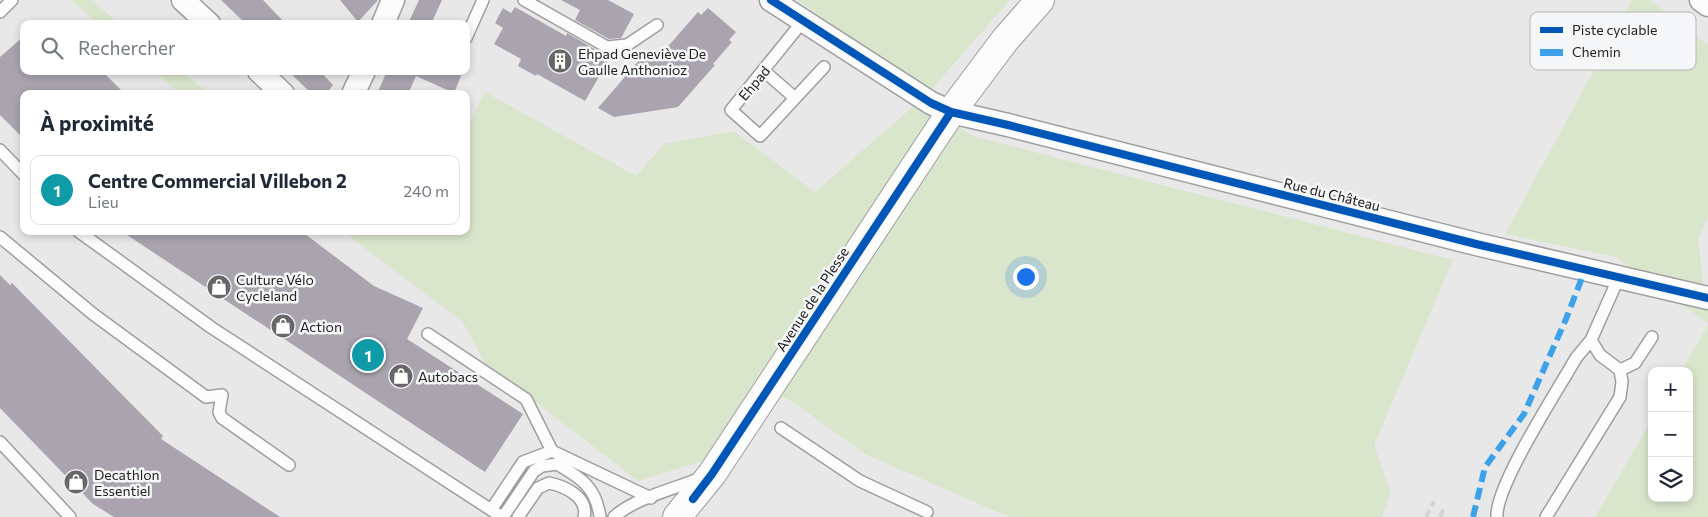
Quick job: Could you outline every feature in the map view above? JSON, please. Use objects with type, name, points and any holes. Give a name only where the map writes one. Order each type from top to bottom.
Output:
[{"type":"main road","name":"Avenue de la Plesse","points":[[685,511],[712,474],[951,112],[1005,40],[1040,0]]},
{"type":"street","points":[[183,0],[205,20]]},
{"type":"street","points":[[385,20],[393,0]]},
{"type":"street","name":"Rue du Château","points":[[770,0],[931,103],[951,112],[1018,127],[1476,244],[1708,298]]},
{"type":"street","points":[[1702,0],[1708,5]]},
{"type":"street","points":[[263,75],[280,90]]},
{"type":"street","points":[[355,90],[362,75]]},
{"type":"lane","points":[[0,12],[12,0]]},
{"type":"lane","points":[[470,29],[483,0]]},
{"type":"lane","points":[[524,0],[607,47],[627,45],[657,25]]},
{"type":"lane","name":"Ehpad","points":[[803,21],[731,110],[760,136],[824,67]]},
{"type":"lane","points":[[764,71],[795,98]]},
{"type":"lane","points":[[0,150],[20,171]]},
{"type":"lane","points":[[84,235],[216,330],[503,517],[534,471],[542,466],[557,464],[578,476],[592,490],[600,517]]},
{"type":"lane","points":[[0,237],[92,314],[206,397],[222,395],[219,412],[222,418],[289,465]]},
{"type":"lane","points":[[1497,517],[1496,509],[1505,482],[1576,358],[1591,340],[1619,278]]},
{"type":"lane","points":[[428,334],[526,398],[552,451],[650,498]]},
{"type":"lane","points":[[1620,370],[1635,364],[1652,337]]},
{"type":"lane","points":[[1546,517],[1620,397],[1622,382],[1620,370],[1600,355],[1591,340]]},
{"type":"lane","points":[[781,428],[860,481],[929,515]]},
{"type":"lane","points":[[0,442],[66,516]]},
{"type":"lane","points":[[491,510],[523,462],[552,451]]},
{"type":"lane","points":[[614,517],[619,512],[650,498],[712,474]]},
{"type":"lane","points":[[518,517],[538,488],[549,483],[565,487],[577,496],[585,513],[584,517]]},
{"type":"green space","points":[[71,0],[91,0],[116,20],[94,20]]},
{"type":"green space","points":[[797,0],[1010,0],[929,92]]},
{"type":"green space","points":[[1632,0],[1650,0],[1665,12],[1625,12]]},
{"type":"green space","points":[[1696,36],[1708,45],[1708,217],[1698,239],[1705,297],[1708,298],[1708,323],[1616,257],[1505,234],[1594,70],[1696,70]]},
{"type":"green space","points":[[159,75],[186,75],[205,90],[175,90]]},
{"type":"green space","points":[[485,92],[636,176],[664,144],[734,131],[815,192],[916,104],[976,137],[1453,260],[1374,445],[1391,493],[1382,517],[1009,517],[867,455],[788,399],[758,390],[706,460],[638,481],[485,363],[462,321],[347,235],[470,235],[470,123]]},
{"type":"green space","points":[[1708,325],[1708,517],[1595,517],[1648,427],[1648,502],[1693,502],[1693,367],[1683,367]]},
{"type":"building","points":[[221,0],[263,0],[282,20],[242,20]]},
{"type":"building","points":[[340,0],[378,0],[360,20],[356,20]]},
{"type":"building","points":[[419,0],[442,0],[433,20],[410,20]]},
{"type":"building","points":[[561,0],[608,0],[634,14],[621,38],[609,39],[575,20],[580,10]]},
{"type":"building","points":[[515,7],[566,36],[567,33],[603,54],[612,54],[585,101],[537,74],[536,76],[518,66],[521,59],[494,44],[503,28],[495,23],[503,8],[511,13]]},
{"type":"building","points":[[708,8],[736,32],[729,40],[732,42],[713,64],[715,65],[678,107],[614,117],[598,108],[648,50],[657,59],[698,12],[701,15]]},
{"type":"building","points":[[20,40],[20,75],[106,75],[121,90],[20,90],[20,135],[0,115],[0,57]]},
{"type":"building","points":[[292,75],[324,75],[333,85],[329,90],[308,90]]},
{"type":"building","points":[[385,75],[461,75],[455,90],[447,90],[416,76],[410,90],[379,90]]},
{"type":"building","points":[[127,235],[306,235],[374,286],[423,308],[407,339],[523,414],[485,472]]},
{"type":"building","points":[[0,275],[10,285],[12,283],[163,436],[161,439],[280,517],[114,517],[93,504],[0,408]]},
{"type":"railway","points":[[1426,517],[1434,501]]},
{"type":"railway","points":[[1440,517],[1445,506]]},
{"type":"marked path","points":[[1473,517],[1485,467],[1524,414],[1566,319],[1585,270]]},
{"type":"cycle path","points":[[771,0],[931,103],[951,112],[1476,244],[1708,298]]},
{"type":"cycle path","points":[[693,499],[712,474],[951,112]]},
{"type":"place","name":"Ehpad Geneviève De Gaulle Anthonioz","points":[[560,61]]},
{"type":"place","name":"Culture Vélo Cycleland","points":[[219,287]]},
{"type":"place","name":"Action","points":[[283,326]]},
{"type":"place","name":"Centre Commercial Villebon 2","points":[[368,355]]},
{"type":"place","name":"Autobacs","points":[[401,376]]},
{"type":"place","name":"Decathlon Essentiel","points":[[76,482]]}]
